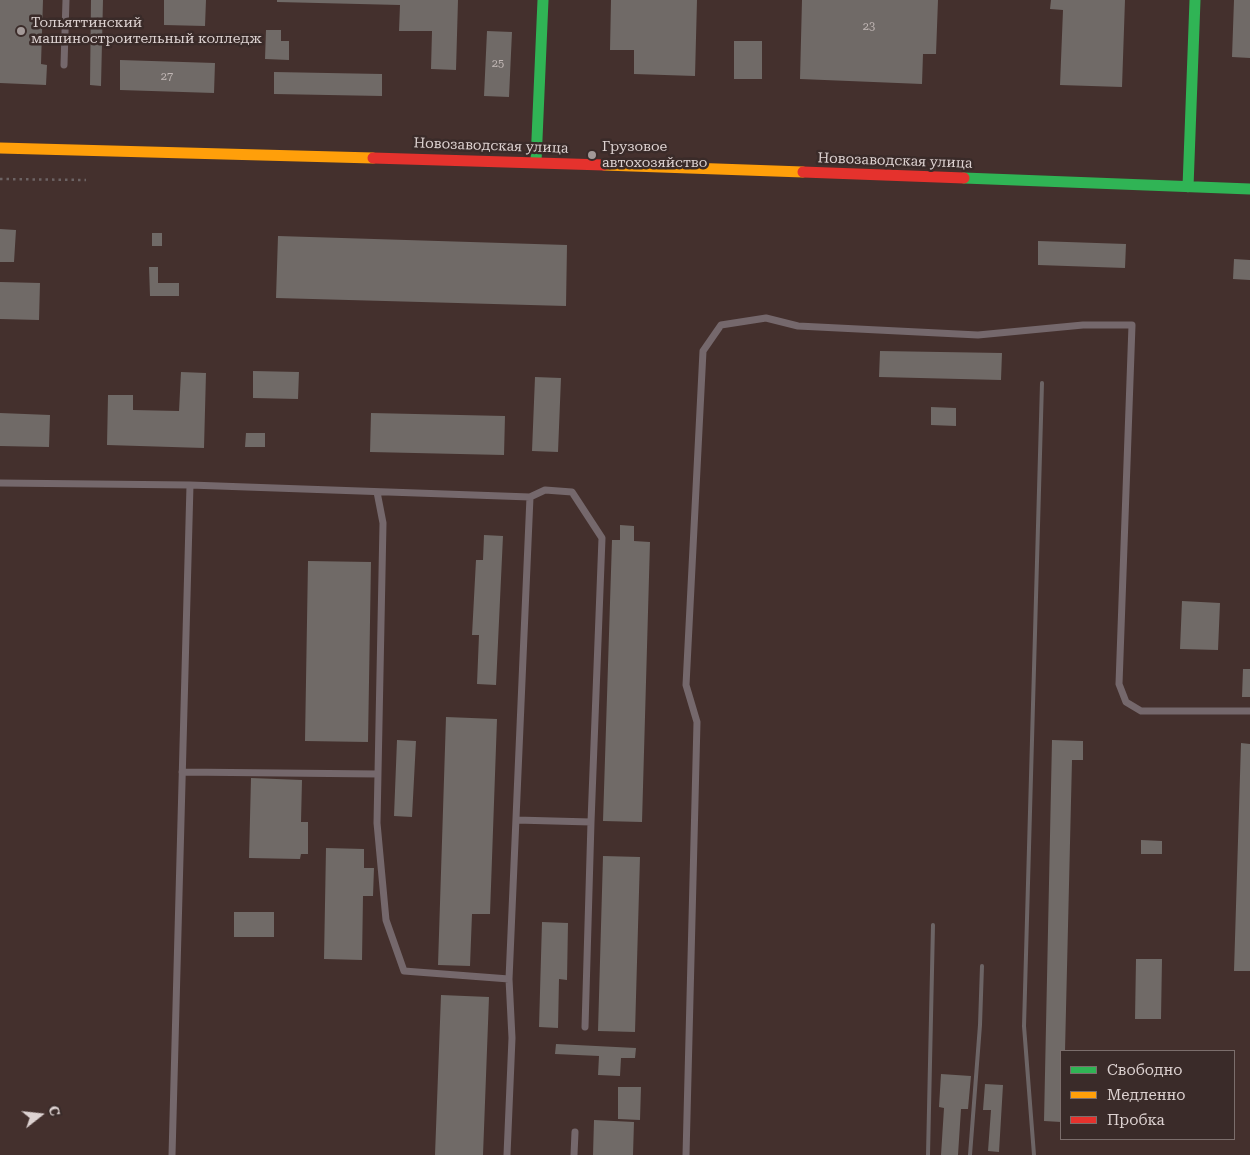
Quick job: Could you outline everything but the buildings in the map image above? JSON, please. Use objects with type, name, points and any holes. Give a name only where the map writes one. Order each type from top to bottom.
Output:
[{"type":"main road","points":[[536,162],[543,0]]},
{"type":"main road","points":[[1188,187],[1195,0]]},
{"type":"main road","name":"Новозаводская улица","points":[[0,148],[536,162],[1250,189]]},
{"type":"lane","points":[[64,65],[66,0]]},
{"type":"lane","points":[[686,1155],[697,722],[686,685],[703,351],[721,325],[766,318],[798,326],[978,335],[1083,325],[1132,325],[1119,684],[1126,702],[1141,711],[1250,712]]},
{"type":"lane","points":[[0,483],[190,485],[530,497],[545,490],[572,492],[602,538],[585,1026]]},
{"type":"lane","points":[[172,1155],[190,485]]},
{"type":"lane","points":[[377,492],[383,523],[377,823],[386,920],[404,971],[509,979]]},
{"type":"lane","points":[[507,1155],[512,1038],[509,979],[530,497]]},
{"type":"lane","points":[[182,772],[378,774]]},
{"type":"lane","points":[[516,820],[591,822]]},
{"type":"lane","points":[[574,1155],[575,1132]]},
{"type":"path","points":[[0,179],[86,180]]},
{"type":"shaded area","points":[[0,0],[539,0],[534,158],[0,144]]},
{"type":"shaded area","points":[[545,0],[1192,0],[1185,184],[538,158]]},
{"type":"shaded area","points":[[1197,0],[1250,0],[1250,185],[1191,183]]},
{"type":"shaded area","points":[[0,151],[1250,189],[1250,1155],[0,1155]]},
{"type":"railway","points":[[1034,1155],[1024,1026],[1042,383]]},
{"type":"railway","points":[[928,1155],[933,925]]},
{"type":"railway","points":[[970,1155],[980,1025],[982,966]]},
{"type":"traffic: fast","points":[[536,162],[543,0]]},
{"type":"traffic: fast","points":[[1188,187],[1195,0]]},
{"type":"traffic: fast","points":[[964,178],[1250,189]]},
{"type":"traffic: slow","points":[[0,148],[373,158]]},
{"type":"traffic: slow","points":[[604,165],[803,172]]},
{"type":"traffic: jam","points":[[373,158],[604,165]]},
{"type":"traffic: jam","points":[[803,172],[964,178]]},
{"type":"place","name":"Тольяттинский машиностроительный колледж","points":[[21,31]]},
{"type":"place","name":"Грузовое автохозяйство","points":[[592,155]]}]
